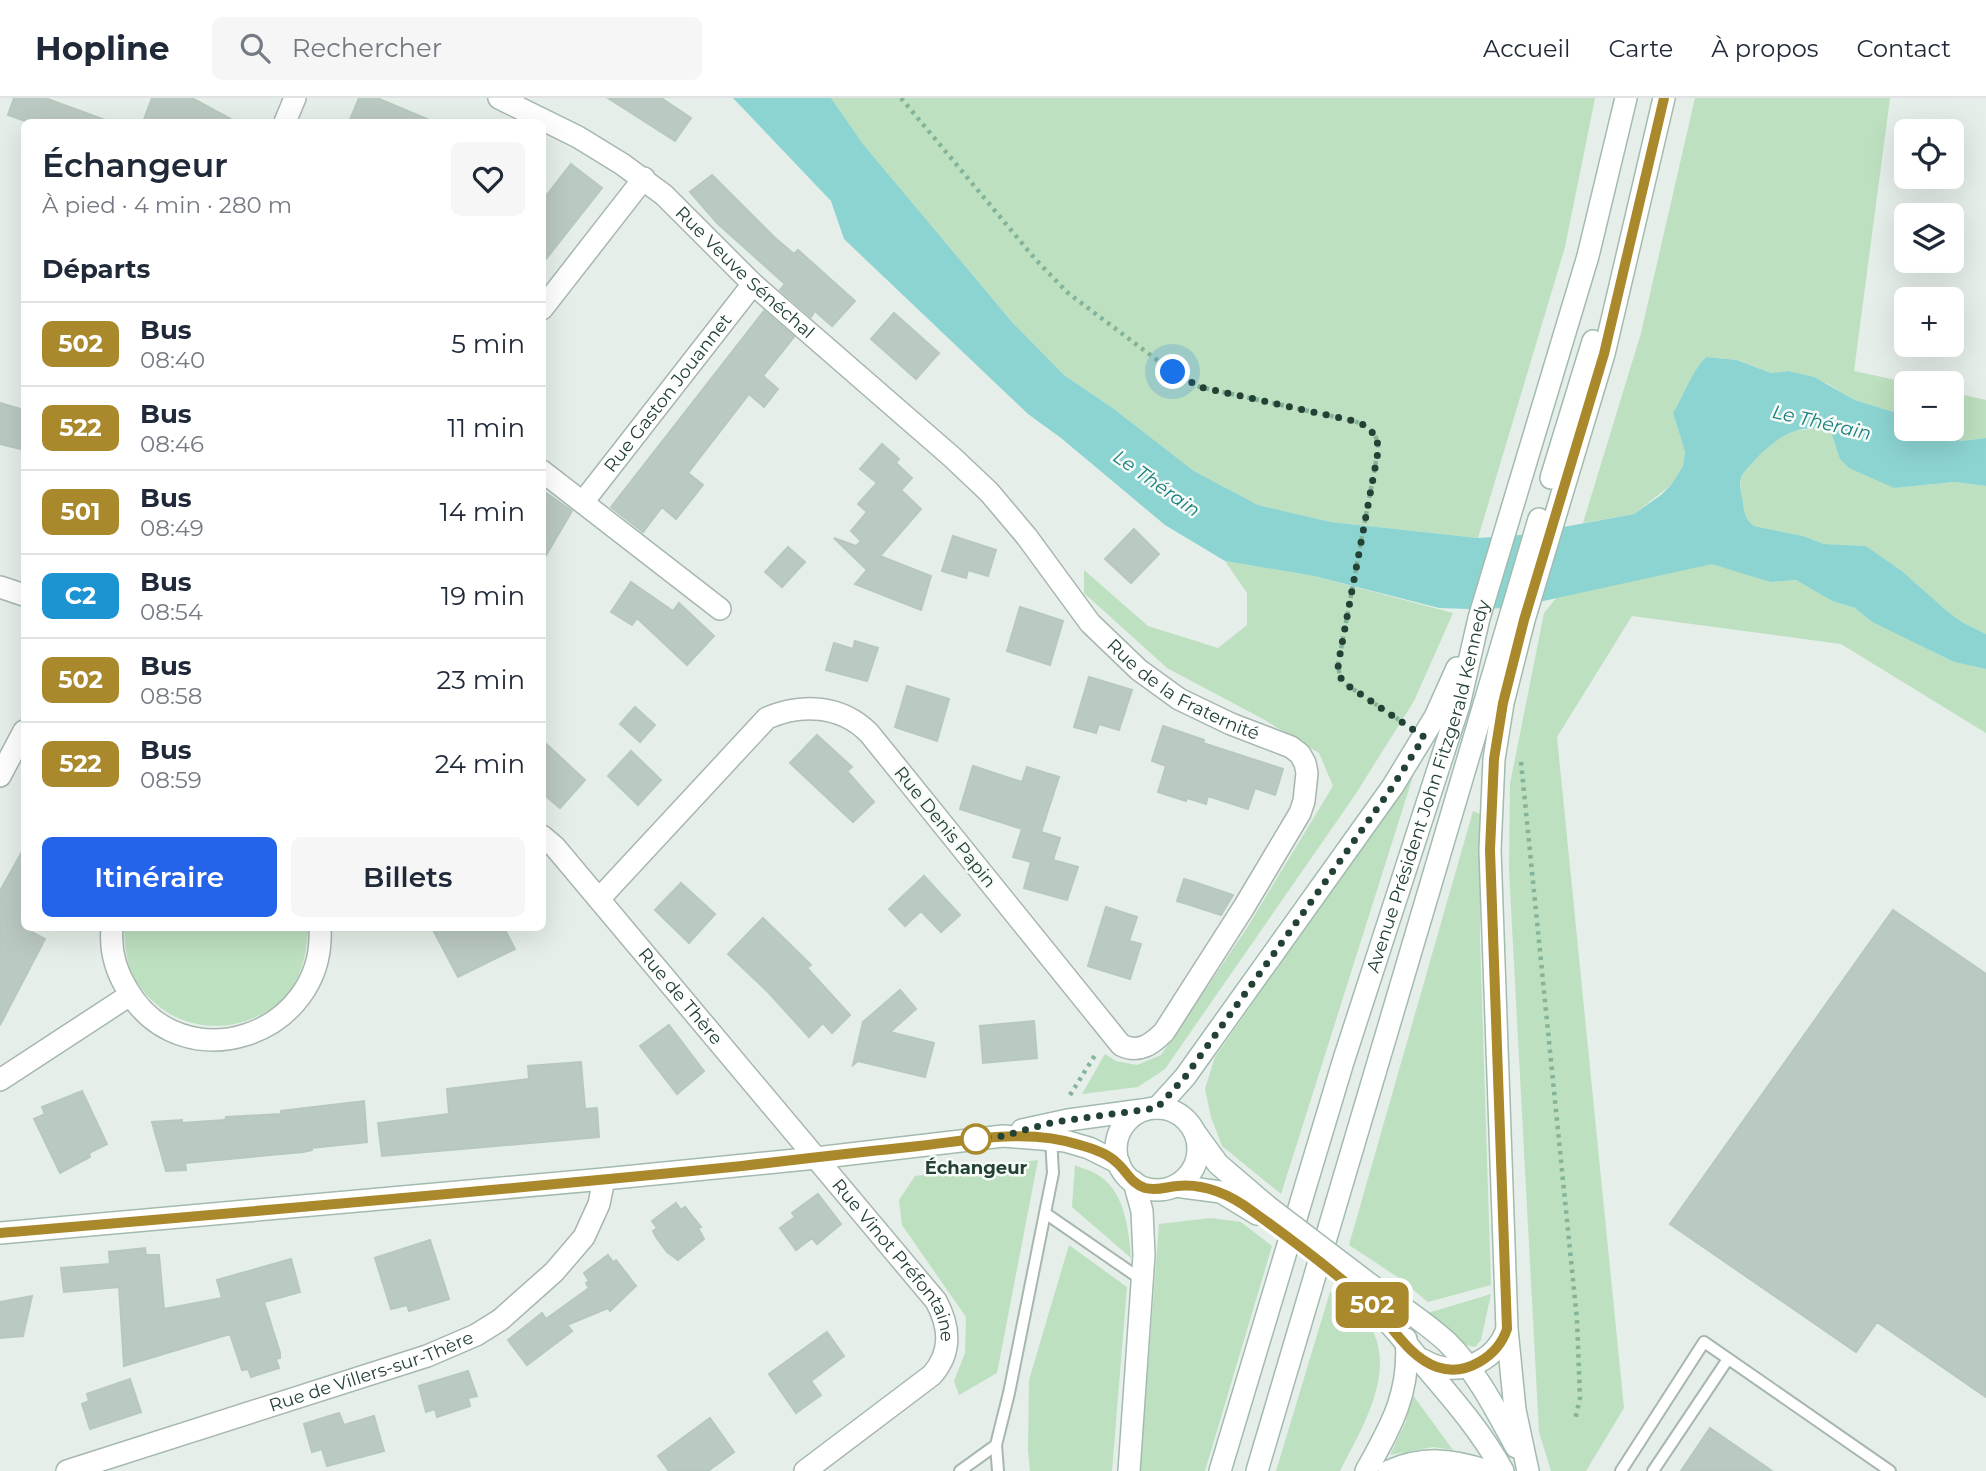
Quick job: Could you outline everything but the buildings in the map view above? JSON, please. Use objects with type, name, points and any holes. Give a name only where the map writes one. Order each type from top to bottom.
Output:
[{"type":"street","points":[[286,119],[296,98]]},
{"type":"street","name":"Rue Veuve Sénéchal","points":[[499,98],[542,119]]},
{"type":"street","name":"Avenue Président John Fitzgerald Kennedy","points":[[1220,1471],[1343,1062],[1459,705],[1479,618],[1588,256],[1626,98]]},
{"type":"street","name":"Avenue Président John Fitzgerald Kennedy","points":[[1257,1471],[1544,527],[1588,358],[1636,217],[1664,98]]},
{"type":"street","name":"Rue Veuve Sénéchal","points":[[546,121],[578,137],[644,178],[753,284],[972,476]]},
{"type":"street","points":[[546,304],[644,178]]},
{"type":"street","name":"Rue Gaston Jouannet","points":[[583,502],[753,284]]},
{"type":"street","points":[[546,474],[720,609]]},
{"type":"street","name":"Rue de la Fraternité","points":[[972,476],[1006,511],[1090,622],[1139,670],[1179,699],[1206,713],[1291,747],[1305,763],[1307,783],[1300,813],[1244,907]]},
{"type":"street","points":[[0,587],[21,595]]},
{"type":"street","points":[[1265,1212],[1221,1192],[1175,1186],[1151,1189],[1134,1182],[1119,1164],[1117,1146],[1122,1129],[1134,1116],[1151,1109],[1185,1077],[1393,786],[1424,737],[1479,618]]},
{"type":"street","points":[[1515,624],[1497,731],[1490,817],[1507,1329],[1515,1410],[1528,1471]]},
{"type":"street","name":"Rue Denis Papin","points":[[599,899],[767,719],[791,710],[834,712],[849,717],[869,733],[1121,1045],[1128,1048],[1146,1046],[1164,1032],[1244,907]]},
{"type":"street","points":[[0,776],[21,737]]},
{"type":"street","name":"Rue de Thère","points":[[546,839],[816,1158]]},
{"type":"street","points":[[112,931],[112,950],[116,965],[130,995],[153,1018],[181,1034],[214,1040],[246,1036],[276,1021],[300,999],[315,970],[320,931]]},
{"type":"street","points":[[0,1080],[130,995]]},
{"type":"street","points":[[0,1233],[816,1158],[1053,1130],[1151,1109],[1170,1110],[1182,1116],[1218,1164],[1265,1212],[1364,1289],[1400,1307],[1437,1334],[1468,1367],[1528,1471]]},
{"type":"street","points":[[1053,1130],[1119,1164]]},
{"type":"street","points":[[1175,1186],[1190,1174],[1196,1163],[1198,1144],[1195,1132]]},
{"type":"street","name":"Rue Vinot Préfontaine","points":[[805,1471],[932,1376],[945,1355],[947,1341],[943,1314],[936,1301],[816,1158]]},
{"type":"street","name":"Rue de Villers-sur-Thère","points":[[67,1471],[427,1356],[477,1335],[500,1320],[573,1252],[592,1222],[604,1179]]},
{"type":"street","points":[[1129,1471],[1142,1280],[1143,1223],[1134,1182]]},
{"type":"street","points":[[1364,1289],[1381,1314],[1465,1412],[1503,1471]]},
{"type":"street","points":[[1366,1471],[1400,1404],[1406,1377],[1411,1349],[1400,1307]]},
{"type":"street","points":[[1411,1349],[1436,1367],[1468,1367],[1493,1353],[1502,1342],[1507,1329]]},
{"type":"street","points":[[1389,1471],[1405,1464],[1430,1460],[1457,1461],[1487,1471]]},
{"type":"lane","points":[[998,1471],[996,1445],[1053,1173],[1053,1130]]},
{"type":"lane","points":[[1045,1213],[1142,1280]]},
{"type":"lane","points":[[1621,1471],[1704,1342],[1890,1471]]},
{"type":"lane","points":[[1653,1471],[1728,1359]]},
{"type":"lane","points":[[960,1471],[996,1445]]},
{"type":"path","points":[[901,98],[1036,260],[1068,293],[1173,372],[1200,387],[1354,421],[1372,430],[1377,437],[1378,452],[1339,655],[1340,677],[1347,685],[1424,737]]},
{"type":"path","points":[[1520,754],[1577,1320],[1580,1398],[1575,1420]]},
{"type":"path","points":[[1053,1130],[1110,1030]]},
{"type":"green space","points":[[831,98],[1595,98],[1565,247],[1478,538],[1331,522],[1258,505],[1194,471],[1114,409],[1064,375],[1012,322],[863,144]]},
{"type":"green space","points":[[1695,98],[1890,98],[1854,371],[1894,380],[1894,412],[1855,400],[1828,384],[1788,371],[1771,373],[1738,360],[1706,357],[1673,413],[1685,452],[1683,466],[1671,485],[1634,514],[1583,523],[1641,333]]},
{"type":"green space","points":[[1964,395],[1986,400],[1986,438],[1964,441]]},
{"type":"green space","points":[[1819,428],[1831,433],[1835,446],[1894,488],[1954,482],[1986,486],[1986,634],[1947,611],[1902,571],[1866,546],[1824,544],[1749,523],[1742,502],[1740,480],[1745,471],[1772,441],[1794,431]]},
{"type":"green space","points":[[1225,561],[1314,576],[1453,613],[1414,701],[1355,795],[1165,1069],[1138,1087],[1082,1094],[1105,1054],[1116,1061],[1137,1065],[1161,1055],[1245,931],[1333,786],[1319,753],[1263,719],[1167,668],[1084,593],[1084,570],[1148,626],[1218,648],[1247,625],[1247,593]]},
{"type":"green space","points":[[1712,563],[1770,582],[1796,580],[1832,601],[1855,608],[1872,622],[1954,662],[1986,669],[1986,733],[1841,644],[1632,616],[1557,737],[1624,1408],[1586,1471],[1551,1471],[1539,1432],[1509,870],[1510,784],[1544,613],[1557,597]]},
{"type":"green space","points":[[1414,773],[1281,1194],[1222,1146],[1211,1117],[1205,1089],[1215,1057]]},
{"type":"green space","points":[[1473,811],[1480,814],[1480,940],[1491,1285],[1428,1302],[1399,1278],[1349,1245]]},
{"type":"green space","points":[[124,931],[308,932],[299,975],[282,1000],[264,1013],[243,1022],[226,1025],[193,1023],[177,1018],[163,1009],[149,998],[138,984],[131,971]]},
{"type":"green space","points":[[1038,1160],[997,1373],[959,1395],[954,1381],[965,1353],[966,1317],[902,1225],[899,1200],[915,1176]]},
{"type":"green space","points":[[1075,1165],[1098,1175],[1116,1193],[1127,1225],[1131,1258],[1072,1207]]},
{"type":"green space","points":[[1211,1218],[1241,1222],[1272,1246],[1205,1471],[1140,1471],[1159,1224]]},
{"type":"green space","points":[[1069,1245],[1127,1287],[1112,1471],[1030,1471],[1029,1380]]},
{"type":"green space","points":[[1330,1292],[1351,1304],[1369,1325],[1378,1345],[1380,1366],[1377,1387],[1361,1430],[1340,1471],[1276,1471]]},
{"type":"green space","points":[[1491,1294],[1481,1340],[1475,1347],[1466,1345],[1428,1313]]},
{"type":"green space","points":[[1412,1394],[1453,1450],[1433,1447],[1390,1455],[1406,1421]]},
{"type":"water","name":"Le Thérain","points":[[733,98],[831,98],[863,144],[1012,322],[1064,375],[1114,409],[1194,471],[1258,505],[1331,522],[1478,538],[1520,535],[1634,514],[1661,495],[1683,466],[1685,452],[1673,413],[1706,357],[1737,360],[1771,373],[1788,371],[1814,377],[1855,400],[1894,412],[1894,441],[1964,441],[1986,438],[1986,486],[1954,482],[1894,488],[1849,468],[1840,459],[1831,433],[1809,429],[1789,433],[1780,438],[1746,470],[1740,482],[1745,513],[1754,526],[1803,536],[1824,544],[1866,546],[1902,571],[1962,622],[1986,634],[1986,669],[1954,662],[1872,622],[1855,608],[1832,601],[1796,580],[1770,582],[1712,564],[1511,608],[1469,609],[1439,608],[1314,576],[1225,561],[1165,525],[1061,438],[1028,414],[844,239],[831,201]]},
{"type":"bus line","name":"502","points":[[0,1233],[604,1179],[1003,1136],[1041,1137],[1078,1144],[1108,1156],[1119,1164],[1129,1178],[1145,1188],[1175,1186],[1221,1192],[1250,1209],[1370,1303],[1415,1355],[1436,1367],[1446,1369],[1468,1367],[1486,1358],[1498,1348],[1507,1329],[1490,850],[1497,731],[1524,620],[1604,354],[1664,98]]},
{"type":"place","name":"Échangeur","points":[[976,1139]]},
{"type":"route","points":[[976,1139],[1003,1136],[1054,1122],[1157,1108],[1185,1077],[1306,909],[1393,786],[1424,737],[1347,685],[1340,677],[1338,665],[1378,452],[1377,437],[1372,430],[1354,421],[1200,387],[1173,372]]}]
